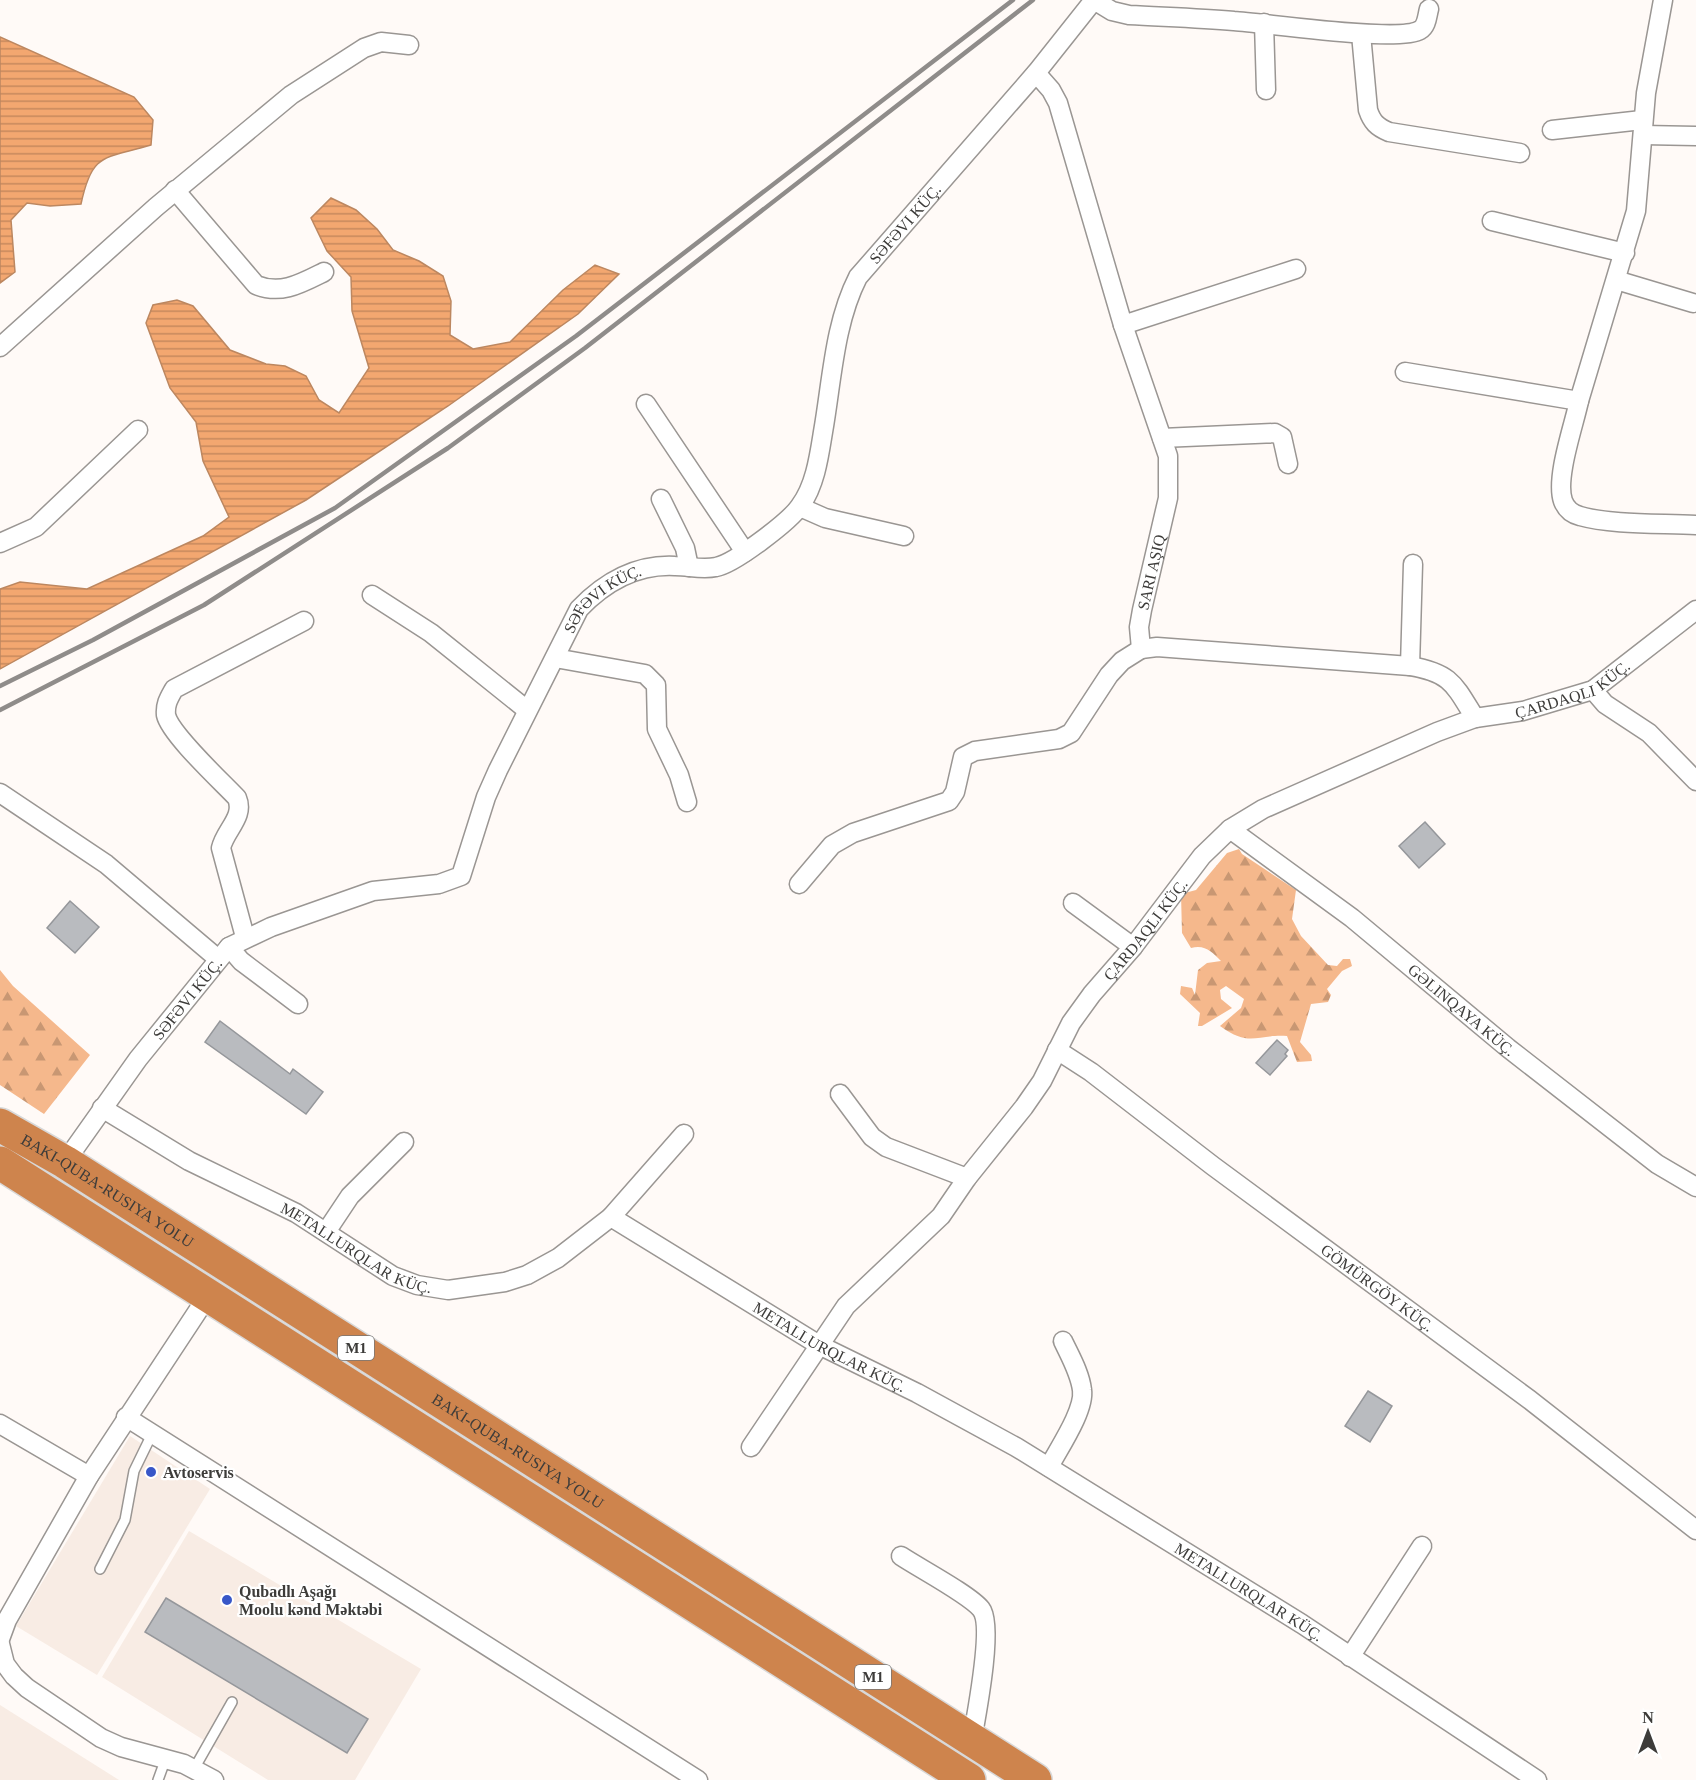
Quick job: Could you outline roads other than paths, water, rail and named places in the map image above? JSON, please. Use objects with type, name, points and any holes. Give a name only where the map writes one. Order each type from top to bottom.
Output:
[{"type":"highway","name":"M1","points":[[0,1125],[65,1162],[1035,1780]]},
{"type":"highway","name":"M1","points":[[0,1163],[969,1780]]},
{"type":"street","points":[[1094,0],[1112,11],[1128,15],[1264,23],[1361,34],[1409,33],[1420,30],[1426,24],[1429,9]]},
{"type":"street","name":"SƏFƏVI KÜÇ.","points":[[65,1162],[102,1108],[223,952],[245,937],[373,891],[440,884],[461,876],[486,797],[527,710],[579,609],[598,590],[619,577],[659,566],[718,567],[734,561],[800,507],[810,489],[819,458],[844,312],[858,277],[1036,73],[1094,0]]},
{"type":"street","points":[[1664,0],[1643,128],[1636,211],[1579,401],[1562,483],[1562,500],[1568,511],[1578,516],[1696,525]]},
{"type":"street","points":[[1264,23],[1266,90]]},
{"type":"street","points":[[1361,34],[1368,110],[1372,121],[1379,128],[1389,132],[1520,153]]},
{"type":"street","points":[[0,347],[176,190],[291,95],[364,48],[381,42],[409,45]]},
{"type":"street","points":[[1036,73],[1051,90],[1058,103],[1124,325],[1168,456],[1168,498],[1142,610],[1139,627],[1141,649]]},
{"type":"street","points":[[1552,130],[1643,128],[1696,136]]},
{"type":"street","points":[[176,190],[256,285],[270,291],[290,288],[324,273]]},
{"type":"street","points":[[1492,221],[1625,253]]},
{"type":"street","points":[[1124,325],[1296,269]]},
{"type":"street","points":[[1616,280],[1693,303]]},
{"type":"street","points":[[1405,372],[1579,401]]},
{"type":"street","points":[[646,404],[745,552]]},
{"type":"street","points":[[0,543],[36,527],[138,430]]},
{"type":"street","points":[[1162,438],[1275,433],[1282,437],[1288,464]]},
{"type":"street","points":[[661,499],[685,548],[689,567]]},
{"type":"street","points":[[800,507],[825,518],[904,536]]},
{"type":"street","points":[[1410,666],[1413,564]]},
{"type":"street","points":[[372,595],[431,633],[527,710]]},
{"type":"street","points":[[751,1447],[846,1306],[941,1216],[967,1178],[1024,1107],[1041,1081],[1071,1023],[1092,994],[1133,947],[1202,856],[1230,829],[1263,809],[1437,732],[1475,718],[1522,711],[1593,690],[1696,610]]},
{"type":"street","points":[[245,937],[221,848],[224,837],[237,818],[241,807],[237,798],[177,734],[166,717],[166,701],[174,689],[304,621]]},
{"type":"street","points":[[799,884],[832,845],[853,833],[949,801],[954,792],[963,757],[975,751],[1059,739],[1071,733],[1109,675],[1122,661],[1141,649],[1157,647],[1410,666],[1434,670],[1451,681],[1475,718]]},
{"type":"street","points":[[555,657],[645,674],[651,678],[656,685],[657,729],[679,775],[687,802]]},
{"type":"street","points":[[1593,690],[1605,704],[1649,733],[1696,780]]},
{"type":"street","points":[[0,793],[106,864],[223,952],[241,961],[298,1004]]},
{"type":"street","name":"GƏLINQAYA KÜÇ.","points":[[1230,829],[1352,918],[1508,1048],[1657,1164],[1696,1187]]},
{"type":"street","points":[[1073,903],[1133,947]]},
{"type":"street","name":"GÖMÜRGÖY KÜÇ.","points":[[1057,1050],[1091,1072],[1222,1173],[1530,1400],[1696,1530]]},
{"type":"street","points":[[840,1094],[872,1137],[886,1147],[967,1178]]},
{"type":"street","name":"METALLURQLAR KÜÇ.","points":[[102,1108],[189,1161],[267,1197],[393,1276],[417,1285],[448,1290],[505,1282],[527,1275],[558,1258],[611,1217],[819,1345],[916,1393],[1049,1467],[1350,1657],[1537,1780]]},
{"type":"street","points":[[611,1217],[684,1134]]},
{"type":"street","points":[[326,1232],[350,1196],[404,1142]]},
{"type":"street","points":[[0,1639],[7,1620],[89,1476],[209,1294]]},
{"type":"street","points":[[1049,1467],[1082,1399],[1080,1379],[1063,1341]]},
{"type":"street","points":[[126,1417],[669,1772],[698,1780]]},
{"type":"street","points":[[0,1424],[89,1476]]},
{"type":"street","points":[[1350,1657],[1422,1546]]},
{"type":"street","points":[[901,1556],[977,1605],[986,1619],[983,1673],[972,1740]]},
{"type":"street","points":[[0,1644],[0,1651],[14,1676],[27,1688],[101,1738],[121,1747],[166,1758],[214,1780]]},
{"type":"lane","points":[[100,1569],[125,1520],[134,1471],[152,1434]]},
{"type":"lane","points":[[194,1769],[232,1702]]},
{"type":"lane","points":[[158,1780],[166,1758]]},
{"type":"railway","points":[[0,686],[93,640],[335,508],[576,336],[1013,0]]},
{"type":"railway","points":[[0,710],[204,605],[448,448],[585,348],[1033,0]]},
{"type":"place","name":"Avtoservis","points":[[151,1472]]},
{"type":"place","name":"Qubadlı Aşağı Moolu kənd Məktəbi","points":[[227,1600]]}]
